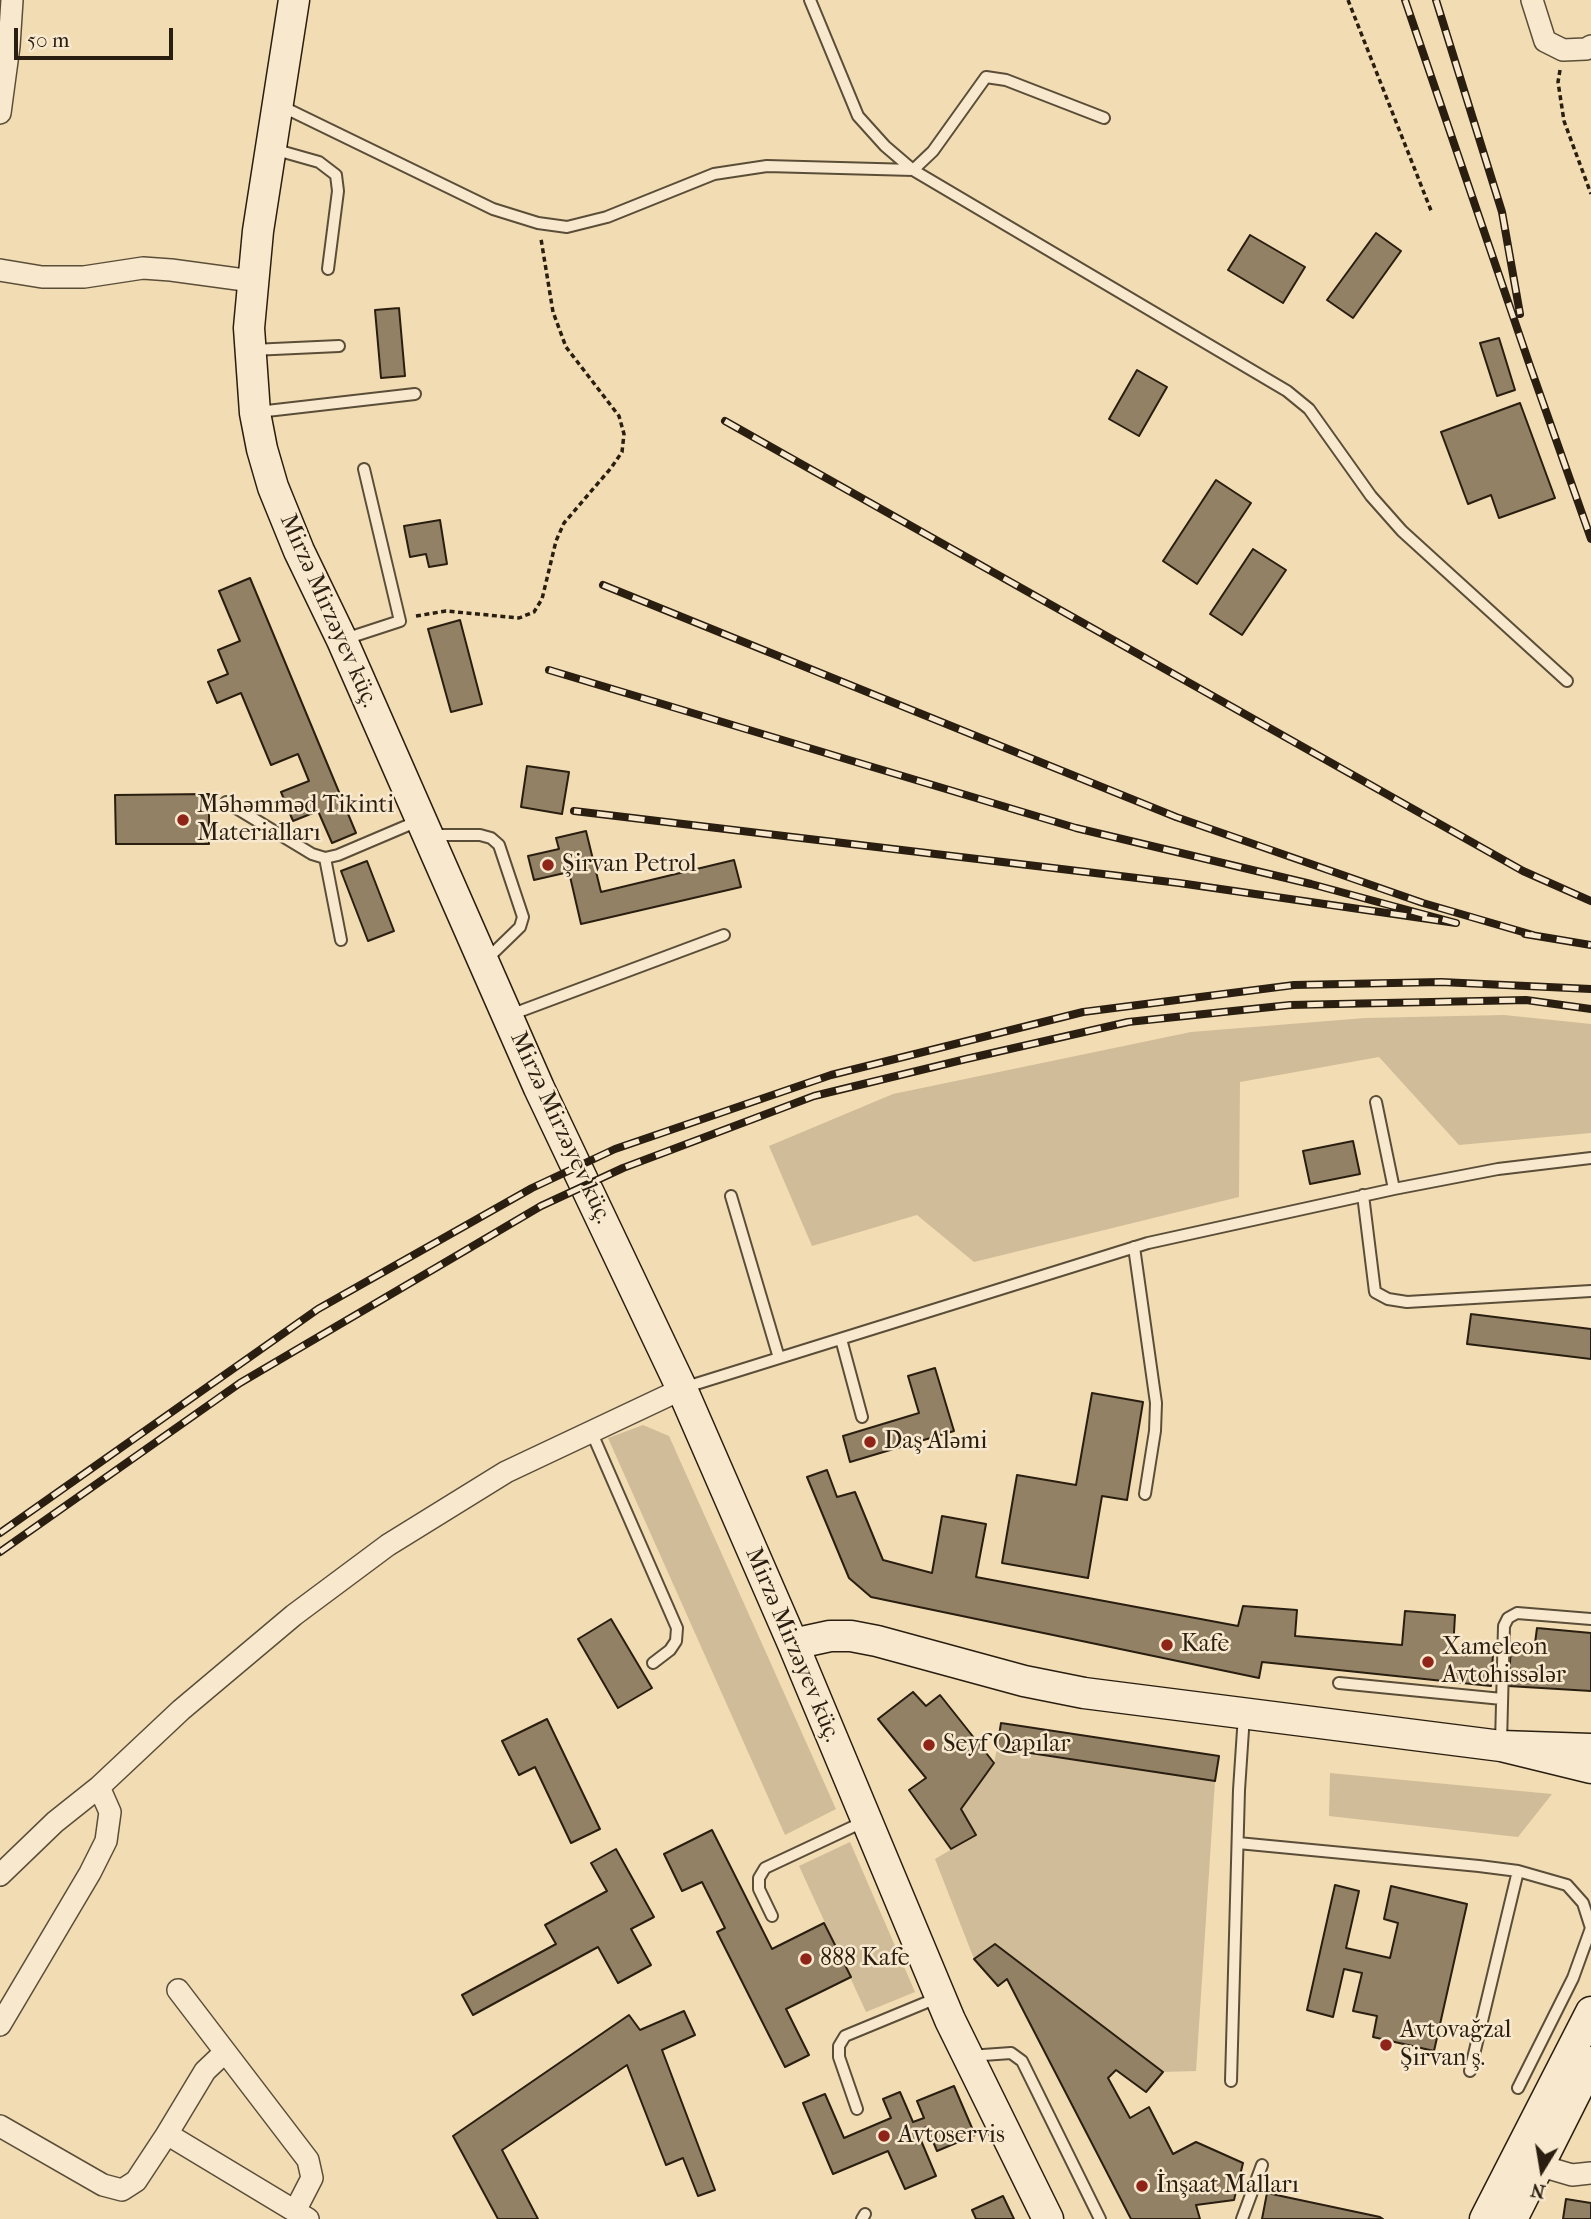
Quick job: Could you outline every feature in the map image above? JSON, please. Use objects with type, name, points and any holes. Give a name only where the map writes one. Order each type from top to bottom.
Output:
[{"type":"main road","name":"Mirzə Mirzəyev küç.","points":[[294,0],[252,281],[249,350],[255,413],[273,486],[299,551],[508,1016],[682,1389],[793,1644],[940,1997],[1048,2219]]},
{"type":"main road","points":[[793,1644],[830,1636],[851,1636],[1024,1681],[1084,1693],[1501,1746],[1591,1749]]},
{"type":"main road","points":[[1501,1746],[1591,1768]]},
{"type":"main road","points":[[1485,2219],[1591,2012]]},
{"type":"main road","points":[[1512,2219],[1591,2062]]},
{"type":"street","points":[[0,113],[12,0]]},
{"type":"street","points":[[1532,0],[1545,41],[1563,50],[1586,49],[1591,46]]},
{"type":"street","points":[[0,270],[42,277],[84,277],[143,268],[252,281]]},
{"type":"street","points":[[0,1875],[55,1822],[99,1787],[181,1710],[293,1615],[388,1545],[506,1472],[682,1389]]},
{"type":"street","points":[[0,2025],[90,1873],[106,1841],[110,1812],[99,1787]]},
{"type":"street","points":[[167,2134],[302,2215],[312,2178],[308,2160],[178,1990]]},
{"type":"street","points":[[0,2126],[103,2185],[122,2190],[136,2181],[205,2071],[225,2052]]},
{"type":"street","points":[[1538,2165],[1572,2175],[1591,2173]]},
{"type":"lane","points":[[810,0],[858,116],[885,146],[913,170],[1287,391],[1309,409],[1371,496],[1402,531],[1567,681]]},
{"type":"lane","points":[[277,104],[493,209],[538,223],[567,227],[607,217],[714,174],[767,166],[913,170],[933,152],[986,77],[1006,80],[1104,118]]},
{"type":"lane","points":[[271,148],[319,162],[336,175],[338,191],[328,269]]},
{"type":"lane","points":[[249,350],[339,346]]},
{"type":"lane","points":[[255,413],[415,394]]},
{"type":"lane","points":[[341,640],[400,621],[364,468]]},
{"type":"lane","points":[[226,802],[312,854],[325,858],[424,828],[491,838],[499,845],[523,917],[520,927],[484,962]]},
{"type":"lane","points":[[325,858],[341,940]]},
{"type":"lane","points":[[508,1016],[724,935]]},
{"type":"lane","points":[[1376,1102],[1394,1189]]},
{"type":"lane","points":[[682,1389],[1134,1247],[1363,1195],[1498,1169],[1591,1158]]},
{"type":"lane","points":[[1363,1195],[1375,1293],[1388,1299],[1407,1302],[1591,1291]]},
{"type":"lane","points":[[731,1196],[779,1358]]},
{"type":"lane","points":[[1134,1247],[1156,1403],[1155,1432],[1145,1494]]},
{"type":"lane","points":[[841,1339],[862,1417]]},
{"type":"lane","points":[[590,1431],[677,1628],[676,1641],[670,1650],[653,1663]]},
{"type":"lane","points":[[1501,1746],[1504,1626],[1508,1618],[1517,1613],[1591,1619]]},
{"type":"lane","points":[[1339,1683],[1502,1699]]},
{"type":"lane","points":[[1231,2081],[1244,1715]]},
{"type":"lane","points":[[772,1916],[759,1889],[759,1878],[765,1868],[866,1821]]},
{"type":"lane","points":[[1238,1843],[1518,1871],[1567,1885],[1583,1903],[1591,1928],[1573,1978],[1518,2088]]},
{"type":"lane","points":[[1470,2071],[1518,1871]]},
{"type":"lane","points":[[857,2109],[839,2057],[839,2046],[845,2036],[940,1997]]},
{"type":"lane","points":[[968,2056],[1011,2053],[1022,2061],[1100,2219]]},
{"type":"lane","points":[[1242,2219],[1262,2165]]},
{"type":"path","points":[[1348,0],[1432,213]]},
{"type":"path","points":[[1563,50],[1558,82],[1564,121],[1591,194]]},
{"type":"path","points":[[400,621],[446,611],[519,618],[534,612],[542,599],[556,541],[564,523],[622,452],[624,434],[619,416],[566,347],[553,312],[538,223]]},
{"type":"shaded area","points":[[1504,1015],[1591,1024],[1591,1133],[1459,1145],[1379,1057],[1240,1082],[1239,1197],[974,1262],[917,1215],[812,1246],[769,1146],[893,1094],[1191,1032],[1365,1018]]},
{"type":"shaded area","points":[[643,1425],[669,1436],[836,1809],[785,1835],[608,1438]]},
{"type":"shaded area","points":[[997,1748],[1215,1781],[1196,2071],[1163,2072],[995,1944],[974,1959],[935,1859],[976,1835],[961,1809],[994,1763]]},
{"type":"shaded area","points":[[1330,1773],[1552,1794],[1518,1837],[1329,1816]]},
{"type":"shaded area","points":[[850,1842],[915,1992],[866,2012],[799,1866]]},
{"type":"building","points":[[1376,233],[1401,251],[1353,318],[1327,300]]},
{"type":"building","points":[[1250,235],[1305,267],[1283,303],[1228,270]]},
{"type":"building","points":[[399,308],[405,376],[381,378],[375,310]]},
{"type":"building","points":[[1499,338],[1515,390],[1497,396],[1480,343]]},
{"type":"building","points":[[1137,370],[1167,387],[1139,436],[1109,419]]},
{"type":"building","points":[[1520,403],[1555,498],[1499,518],[1491,495],[1468,504],[1441,432]]},
{"type":"building","points":[[1216,480],[1251,503],[1197,584],[1163,561]]},
{"type":"building","points":[[440,520],[447,564],[429,567],[426,554],[410,557],[404,526]]},
{"type":"building","points":[[1253,549],[1286,570],[1242,635],[1210,614]]},
{"type":"building","points":[[250,578],[356,833],[332,843],[318,811],[293,821],[281,792],[309,781],[298,754],[271,765],[241,693],[217,703],[208,682],[228,674],[218,650],[240,641],[219,591]]},
{"type":"building","points":[[460,620],[482,704],[451,712],[428,629]]},
{"type":"building","points":[[527,766],[569,772],[562,814],[521,807]]},
{"type":"building","points":[[209,794],[209,844],[116,844],[115,795]]},
{"type":"building","points":[[586,831],[601,892],[734,860],[741,887],[581,924],[569,872],[534,880],[528,856],[559,849],[556,838]]},
{"type":"building","points":[[367,861],[394,931],[368,941],[341,871]]},
{"type":"building","points":[[1353,1141],[1360,1174],[1310,1184],[1303,1151]]},
{"type":"building","points":[[1471,1314],[1591,1329],[1591,1359],[1467,1344]]},
{"type":"building","points":[[935,1368],[954,1431],[850,1462],[843,1436],[919,1413],[908,1376]]},
{"type":"building","points":[[1092,1393],[1143,1402],[1127,1500],[1102,1496],[1088,1578],[1002,1563],[1017,1475],[1076,1485]]},
{"type":"building","points":[[827,1470],[837,1497],[855,1492],[883,1560],[932,1573],[942,1516],[986,1524],[976,1577],[1238,1626],[1243,1606],[1297,1610],[1295,1636],[1402,1645],[1405,1611],[1455,1615],[1453,1650],[1493,1654],[1491,1686],[1262,1662],[1259,1678],[871,1597],[849,1578],[807,1477]]},
{"type":"building","points":[[611,1619],[652,1688],[618,1708],[578,1639]]},
{"type":"building","points":[[1537,1628],[1591,1633],[1591,1691],[1508,1686],[1511,1650],[1534,1651]]},
{"type":"building","points":[[913,1692],[926,1706],[940,1695],[994,1763],[961,1809],[976,1835],[951,1849],[909,1790],[926,1778],[878,1719]]},
{"type":"building","points":[[547,1719],[600,1829],[571,1843],[535,1767],[519,1775],[502,1741]]},
{"type":"building","points":[[1001,1723],[1219,1756],[1215,1781],[997,1748]]},
{"type":"building","points":[[712,1830],[772,1949],[824,1923],[851,1977],[786,2009],[809,2055],[785,2067],[717,1932],[725,1928],[702,1882],[682,1891],[664,1854]]},
{"type":"building","points":[[616,1849],[654,1917],[631,1929],[651,1965],[618,1983],[598,1947],[473,2015],[462,1995],[556,1944],[545,1925],[607,1891],[591,1863]]},
{"type":"building","points":[[1335,1885],[1359,1891],[1346,1948],[1390,1958],[1398,1923],[1384,1919],[1391,1886],[1467,1904],[1434,2051],[1373,2037],[1377,2016],[1353,2011],[1362,1973],[1344,1969],[1333,2017],[1307,2010]]},
{"type":"building","points":[[995,1944],[1163,2072],[1146,2092],[1116,2070],[1108,2078],[1130,2118],[1149,2107],[1173,2154],[1196,2142],[1243,2163],[1234,2200],[1196,2205],[1200,2219],[1131,2219],[1007,1979],[998,1986],[974,1959]]},
{"type":"building","points":[[684,2011],[695,2035],[662,2050],[715,2190],[698,2196],[683,2158],[666,2165],[627,2065],[502,2150],[538,2219],[498,2219],[453,2136],[629,2015],[640,2030]]},
{"type":"building","points":[[954,2086],[975,2135],[937,2151],[927,2127],[917,2131],[936,2176],[905,2189],[888,2151],[833,2174],[803,2103],[825,2094],[844,2138],[891,2118],[883,2099],[900,2092],[913,2122],[924,2118],[917,2101]]},
{"type":"building","points":[[1267,2193],[1380,2217],[1383,2219],[1262,2219]]},
{"type":"building","points":[[1003,2196],[1014,2219],[976,2219],[972,2210]]},
{"type":"building","points":[[1566,2199],[1591,2203],[1591,2219],[1563,2219]]},
{"type":"railway","points":[[1405,0],[1591,539]]},
{"type":"railway","points":[[1436,0],[1502,212],[1520,314]]},
{"type":"railway","points":[[725,421],[1523,871],[1591,901]]},
{"type":"railway","points":[[603,585],[1176,817],[1423,903],[1533,935]]},
{"type":"railway","points":[[549,670],[1076,828],[1311,884],[1456,923],[1179,883],[574,811]]},
{"type":"railway","points":[[1525,934],[1591,945]]},
{"type":"railway","points":[[0,1533],[318,1309],[532,1188],[615,1149],[831,1075],[1083,1012],[1294,985],[1441,982],[1591,989]]},
{"type":"railway","points":[[0,1552],[240,1383],[541,1206],[623,1168],[814,1096],[1128,1022],[1290,1005],[1526,1000],[1591,1009]]},
{"type":"place","name":"Məhəmməd Tikinti Materialları","points":[[183,820]]},
{"type":"place","name":"Şirvan Petrol","points":[[548,865]]},
{"type":"place","name":"Daş Aləmi","points":[[870,1442]]},
{"type":"place","name":"Kafe","points":[[1167,1645]]},
{"type":"place","name":"Xameleon Avtohissələr","points":[[1428,1662]]},
{"type":"place","name":"Seyf Qapılar","points":[[929,1745]]},
{"type":"place","name":"888 Kafe","points":[[806,1959]]},
{"type":"place","name":"Avtovağzal Şirvan ş.","points":[[1386,2045]]},
{"type":"place","name":"Avtoservis","points":[[884,2136]]},
{"type":"place","name":"İnşaat Malları","points":[[1142,2186]]}]
